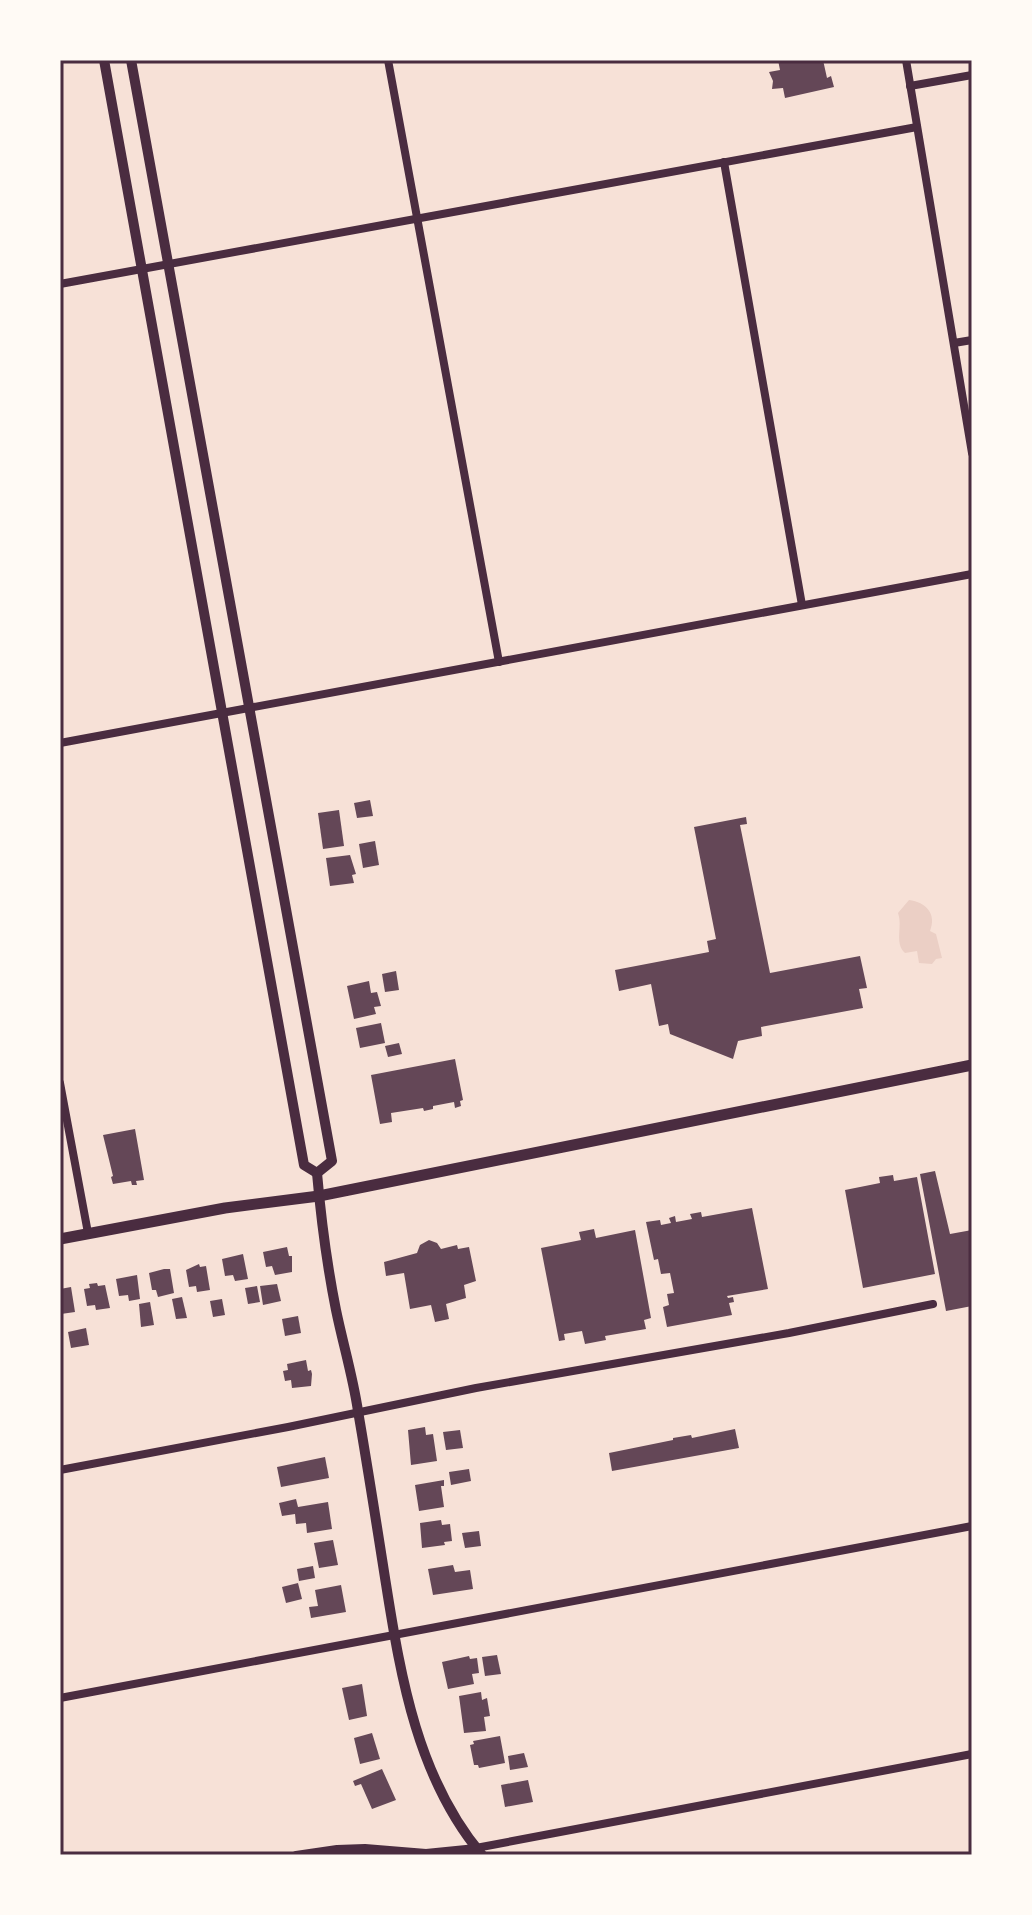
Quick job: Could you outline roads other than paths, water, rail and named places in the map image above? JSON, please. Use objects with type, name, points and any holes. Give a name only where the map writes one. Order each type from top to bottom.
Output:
[{"type":"main road","points":[[60,1239],[225,1208],[319,1196],[972,1065]]},
{"type":"street","points":[[104,60],[304,1165],[317,1173]]},
{"type":"street","points":[[131,60],[332,1161],[317,1173]]},
{"type":"street","points":[[388,60],[499,662]]},
{"type":"street","points":[[906,60],[972,453]]},
{"type":"street","points":[[910,86],[972,75]]},
{"type":"street","points":[[60,284],[917,127]]},
{"type":"street","points":[[724,162],[802,605]]},
{"type":"street","points":[[954,343],[972,340]]},
{"type":"street","points":[[60,743],[972,574]]},
{"type":"street","points":[[60,1083],[88,1233]]},
{"type":"street","points":[[317,1173],[334,1298],[359,1413],[407,1702],[422,1749],[441,1789],[479,1851]]},
{"type":"street","points":[[60,1470],[476,1388],[789,1333],[933,1304]]},
{"type":"street","points":[[60,1698],[972,1526]]},
{"type":"street","points":[[296,1855],[365,1848],[426,1853],[479,1851],[972,1754]]}]
